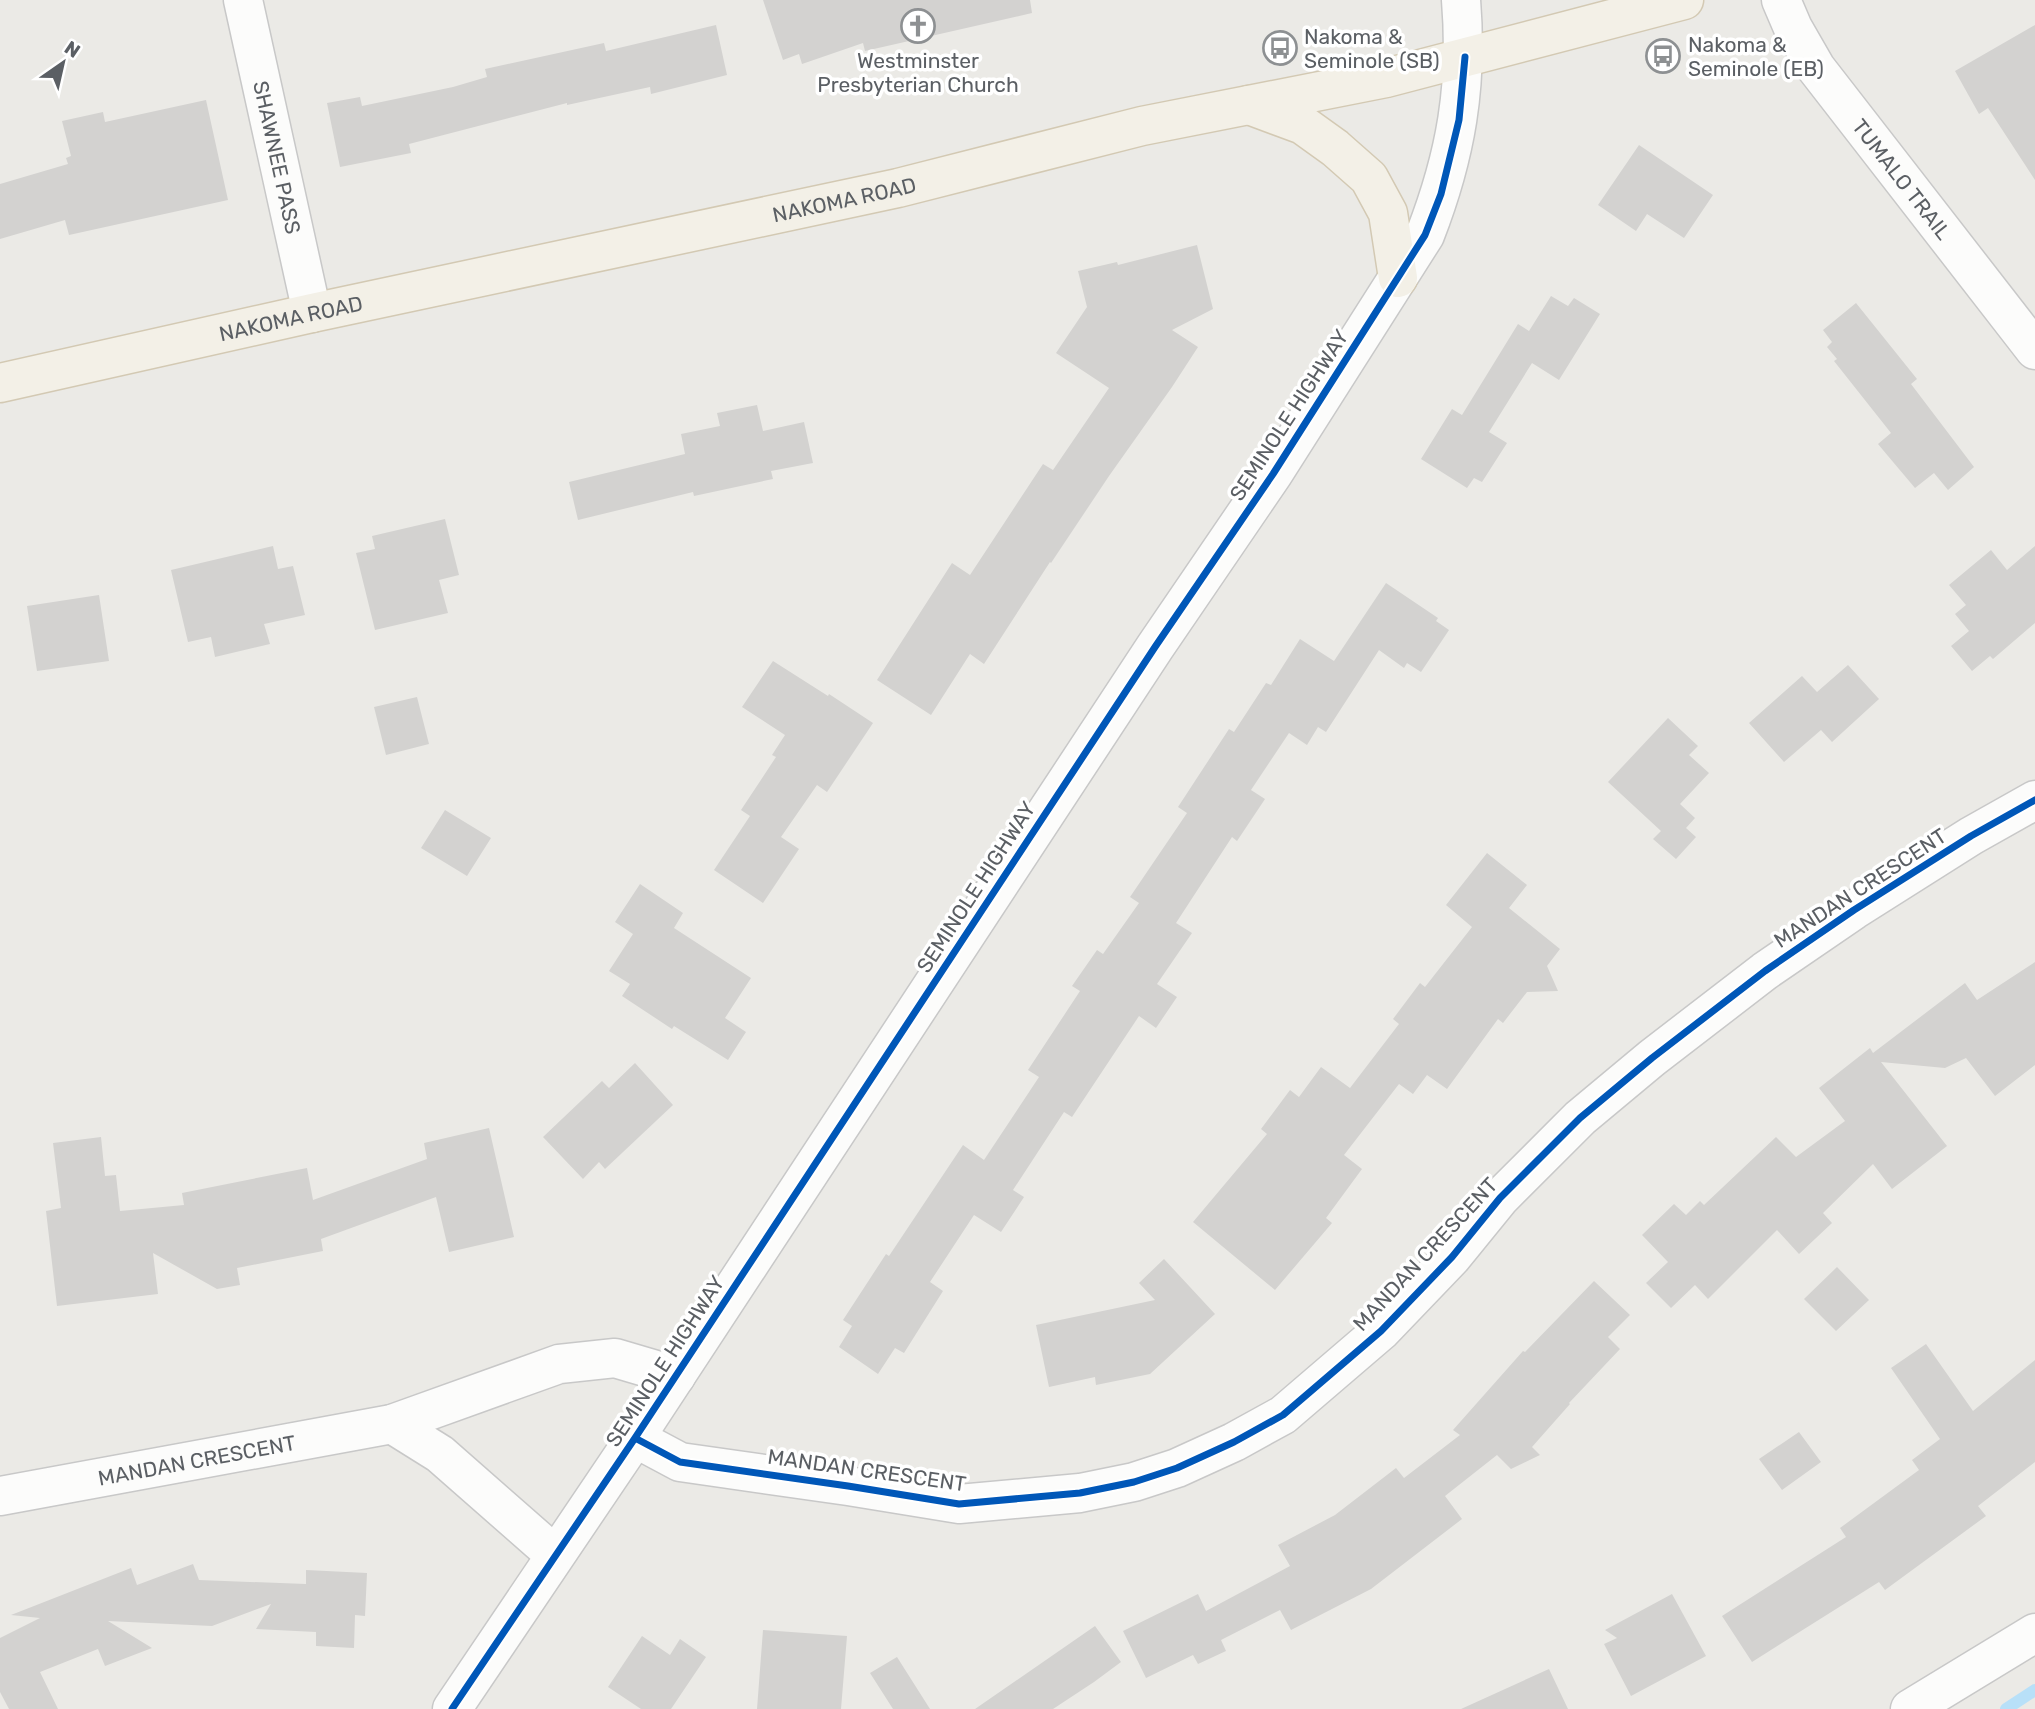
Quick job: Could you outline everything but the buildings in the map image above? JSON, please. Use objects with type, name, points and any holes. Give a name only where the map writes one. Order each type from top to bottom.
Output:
[{"type":"main road","name":"NAKOMA ROAD","points":[[0,383],[312,313],[898,188],[1142,126],[1386,78],[1684,0]]},
{"type":"main road","points":[[1250,105],[1303,125],[1335,148],[1369,178],[1388,213],[1398,278]]},
{"type":"street","name":"SHAWNEE PASS","points":[[243,0],[312,313]]},
{"type":"street","name":"SEMINOLE HIGHWAY","points":[[452,1709],[635,1438],[1148,658],[1273,474],[1425,235],[1441,194],[1459,120],[1465,57],[1461,0]]},
{"type":"street","name":"TUMALO TRAIL","points":[[1781,0],[1793,29],[1816,68],[2035,350]]},
{"type":"street","name":"MANDAN CRESCENT","points":[[635,1438],[680,1462],[959,1504],[1080,1493],[1134,1482],[1177,1468],[1234,1442],[1283,1415],[1381,1332],[1452,1258],[1500,1198],[1580,1118],[1653,1058],[1765,971],[1854,910],[1971,836],[2035,800]]},
{"type":"street","name":"MANDAN CRESCENT","points":[[0,1496],[392,1424],[559,1364],[615,1358],[676,1376]]},
{"type":"street","points":[[392,1424],[440,1454],[555,1555]]},
{"type":"street","points":[[1910,1709],[2035,1633]]},
{"type":"waterway","points":[[2006,1709],[2035,1690]]},
{"type":"cycle path","points":[[452,1709],[635,1438],[1155,647],[1273,474],[1425,235],[1441,194],[1459,120],[1465,57]]},
{"type":"cycle path","points":[[635,1438],[680,1462],[959,1504],[1080,1493],[1134,1482],[1177,1468],[1234,1442],[1283,1415],[1381,1331],[1452,1257],[1500,1198],[1580,1118],[1652,1058],[1765,971],[1854,910],[1971,836],[2035,800]]},
{"type":"place","name":"Westminster Presbyterian Church","points":[[918,26]]},
{"type":"place","name":"Nakoma & Seminole (SB)","points":[[1280,48]]},
{"type":"place","name":"Nakoma & Seminole (EB)","points":[[1663,56]]}]
